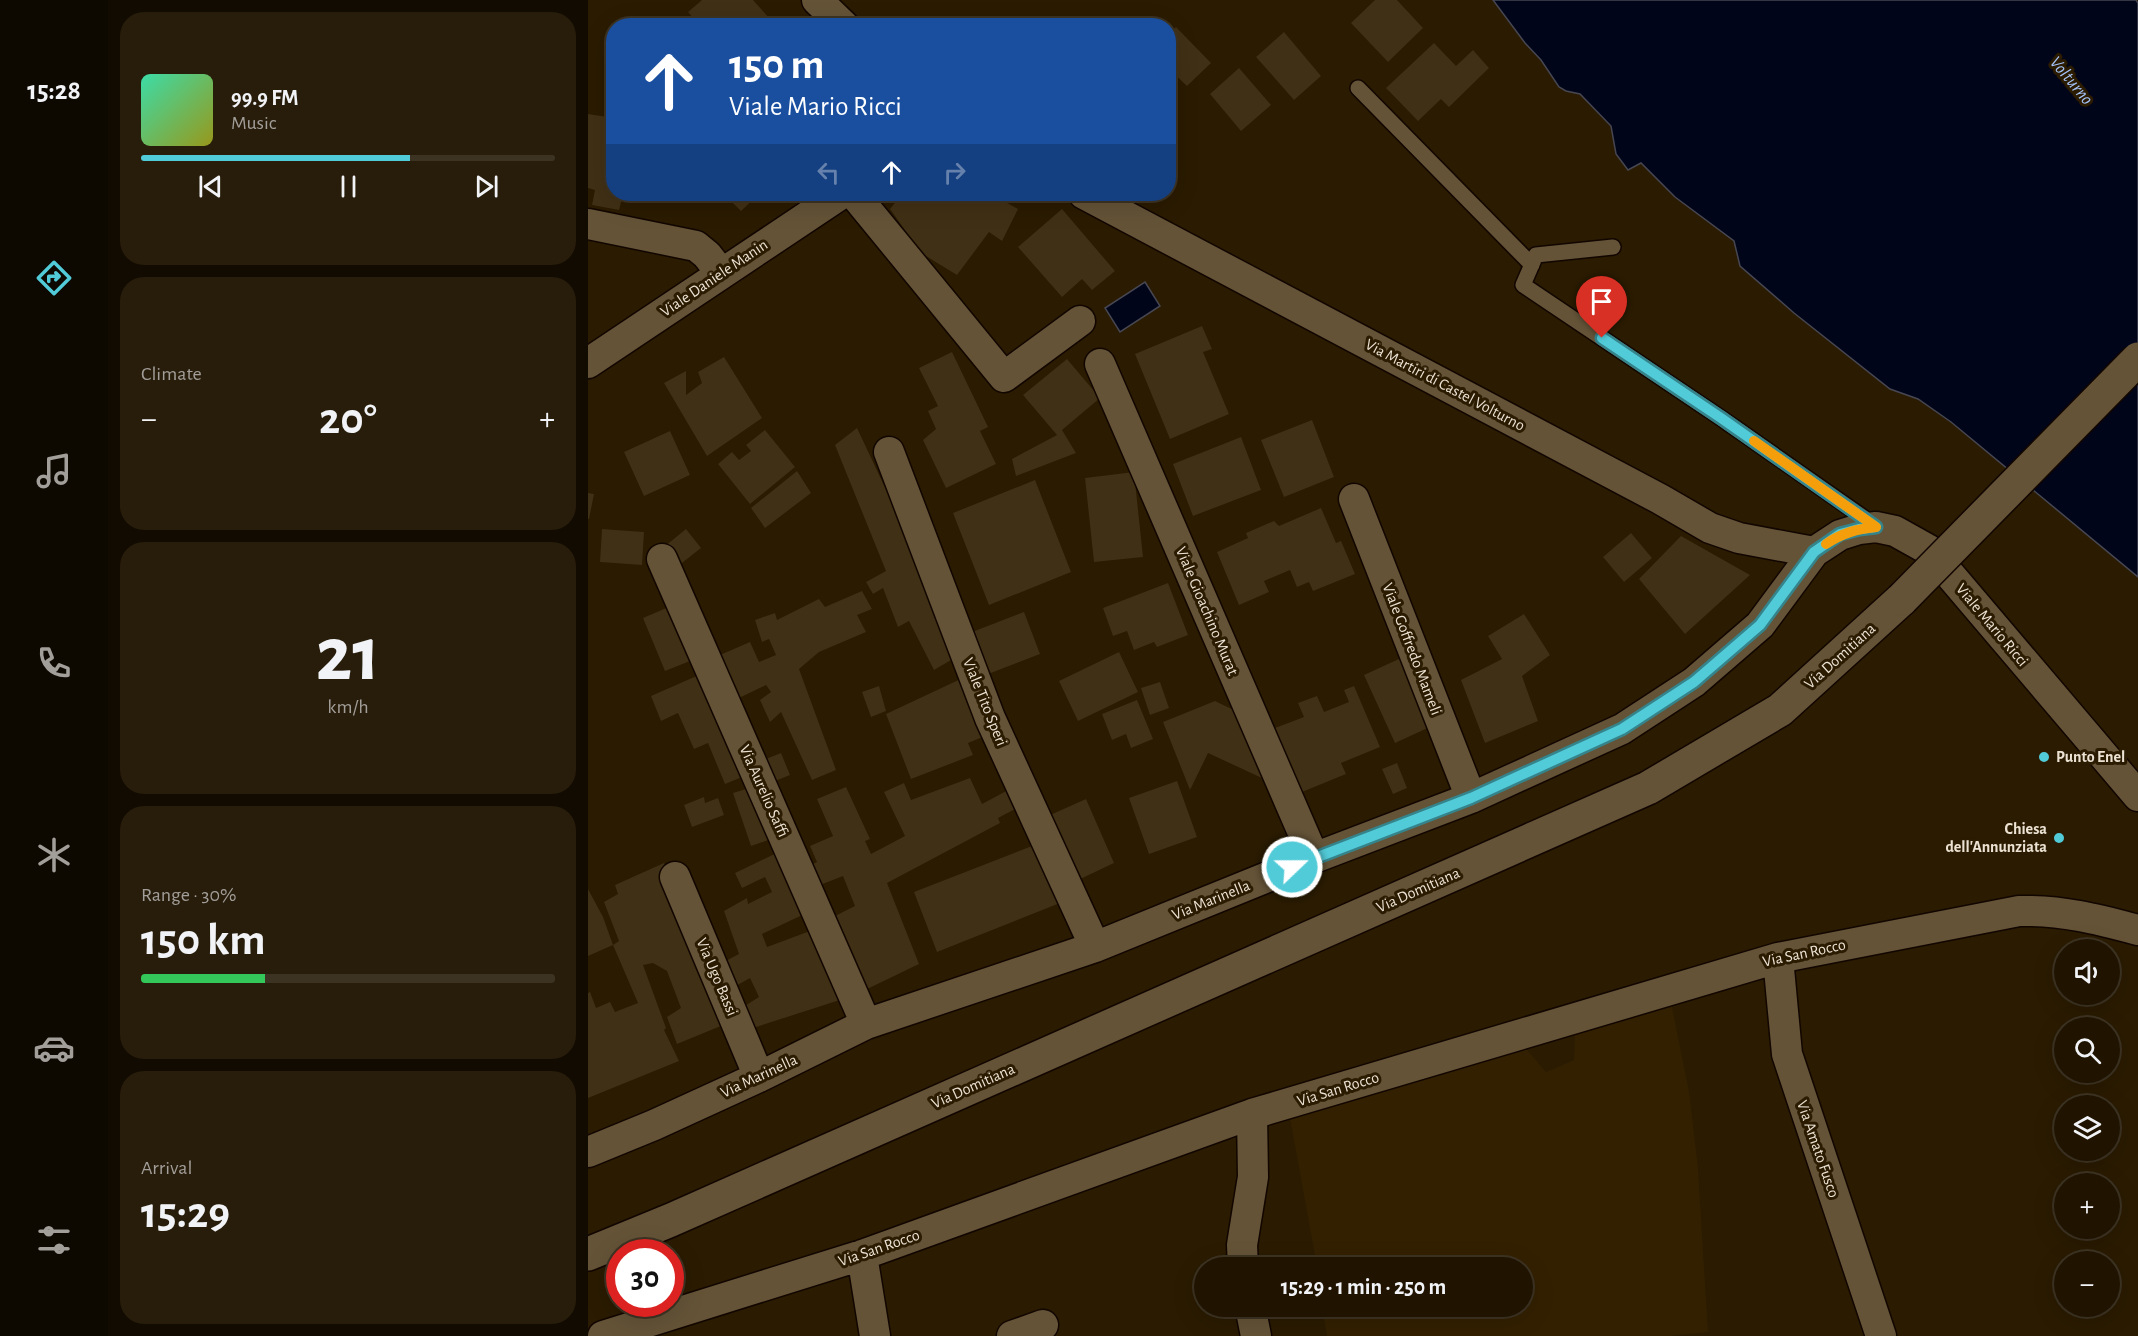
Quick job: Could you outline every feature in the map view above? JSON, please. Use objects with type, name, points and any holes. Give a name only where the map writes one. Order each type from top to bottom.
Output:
[{"type":"street","points":[[817,0],[836,18]]},
{"type":"street","name":"Viale Daniele Manin","points":[[588,363],[830,201]]},
{"type":"street","points":[[860,201],[1004,377],[1080,321]]},
{"type":"street","name":"Via Martiri di Castel Volturno","points":[[1097,201],[1710,528],[1739,538],[1814,552]]},
{"type":"street","points":[[588,224],[696,246],[707,255],[721,273]]},
{"type":"street","name":"Via Domitiana","points":[[588,1254],[671,1220],[1648,788],[1780,710],[1902,599],[2138,359]]},
{"type":"street","name":"Viale Gioachino Murat","points":[[1100,364],[1314,858]]},
{"type":"street","name":"Viale Tito Speri","points":[[889,452],[990,718],[1095,947]]},
{"type":"street","name":"Viale Goffredo Mameli","points":[[1354,499],[1471,798]]},
{"type":"street","name":"Viale Mario Ricci","points":[[1814,552],[1840,534],[1876,527],[1895,531],[1929,550],[2138,796]]},
{"type":"street","name":"Via Marinella","points":[[588,1152],[759,1077],[866,1024],[1095,947],[1314,858],[1471,798],[1622,729],[1694,682],[1760,625],[1814,552]]},
{"type":"street","name":"Via Aurelio Saffi","points":[[662,559],[866,1024]]},
{"type":"street","name":"Via Ugo Bassi","points":[[675,877],[759,1077]]},
{"type":"street","name":"Via San Rocco","points":[[603,1336],[862,1255],[1252,1114],[1778,958],[2019,911],[2049,910],[2089,917],[2138,930]]},
{"type":"street","name":"Via Amato Fusco","points":[[1778,958],[1787,1054],[1881,1336]]},
{"type":"street","points":[[1243,1257],[1242,1245],[1252,1177],[1252,1114]]},
{"type":"street","points":[[862,1255],[875,1336]]},
{"type":"street","points":[[1252,1317],[1256,1336]]},
{"type":"street","points":[[1012,1336],[1043,1325]]},
{"type":"lane","points":[[1358,88],[1532,265]]},
{"type":"lane","points":[[1613,247],[1536,255],[1523,285],[1721,418],[1876,527]]},
{"type":"shaded area","points":[[1671,1002],[1689,1091],[1698,1168],[1708,1332],[1670,1336],[1327,1336],[1324,1317],[1533,1317],[1533,1257],[1315,1257],[1289,1113],[1524,1046],[1546,1072],[1574,1060],[1575,1031]]},
{"type":"water","name":"Volturno","points":[[1493,0],[2136,0],[2138,3],[2138,577],[1951,422],[1918,399],[1890,389],[1794,313],[1740,266],[1734,241],[1675,197],[1641,163],[1628,170],[1616,154],[1611,126],[1580,94],[1559,87],[1541,60],[1525,43]]},
{"type":"water","points":[[1145,282],[1160,306],[1120,332],[1105,308]]},
{"type":"building","points":[[702,0],[753,0],[769,18],[693,18],[688,12]]},
{"type":"building","points":[[1375,0],[1397,0],[1423,28],[1388,62],[1351,23]]},
{"type":"building","points":[[1176,27],[1211,63],[1187,86],[1176,76]]},
{"type":"building","points":[[1284,32],[1321,76],[1294,100],[1256,57]]},
{"type":"building","points":[[1434,43],[1456,66],[1473,50],[1489,68],[1449,107],[1441,99],[1418,121],[1386,88]]},
{"type":"building","points":[[1239,68],[1271,105],[1241,131],[1210,94]]},
{"type":"building","points":[[588,114],[606,117],[606,201],[621,201],[619,210],[592,205],[595,190],[588,188]]},
{"type":"building","points":[[731,201],[752,201],[741,211]]},
{"type":"building","points":[[896,201],[1004,201],[1018,209],[1002,241],[989,232],[957,275],[921,253],[890,209]]},
{"type":"building","points":[[1062,209],[1115,271],[1092,290],[1082,279],[1062,297],[1018,247]]},
{"type":"building","points":[[1202,326],[1212,349],[1203,352],[1229,414],[1170,439],[1135,354]]},
{"type":"building","points":[[952,352],[988,427],[980,431],[996,464],[946,488],[923,440],[936,429],[928,411],[938,406],[919,368]]},
{"type":"building","points":[[724,357],[762,418],[707,456],[664,383],[686,371],[686,395],[702,383],[698,372]]},
{"type":"building","points":[[1067,359],[1100,398],[1062,430],[1076,453],[1016,476],[1012,459],[1057,435],[1023,395]]},
{"type":"building","points":[[1312,420],[1334,477],[1284,497],[1261,440]]},
{"type":"building","points":[[857,428],[963,653],[934,670],[909,621],[898,627],[883,588],[873,594],[866,582],[886,571],[835,445]]},
{"type":"building","points":[[765,430],[795,467],[750,504],[718,464],[732,452],[739,460],[751,451],[746,445]]},
{"type":"building","points":[[670,431],[690,475],[644,496],[624,452]]},
{"type":"building","points":[[1241,437],[1261,490],[1193,516],[1173,464]]},
{"type":"building","points":[[797,471],[811,493],[765,528],[751,508]]},
{"type":"building","points":[[1134,472],[1143,557],[1094,562],[1085,478]]},
{"type":"building","points":[[1035,480],[1071,572],[989,605],[953,513]]},
{"type":"building","points":[[588,493],[594,494],[589,519],[588,519]]},
{"type":"building","points":[[1321,508],[1336,543],[1341,541],[1355,574],[1313,591],[1309,582],[1297,587],[1290,570],[1264,581],[1269,592],[1239,605],[1217,552],[1248,538],[1246,533],[1274,521],[1279,526]]},
{"type":"building","points":[[602,529],[644,532],[642,565],[600,562]]},
{"type":"building","points":[[686,529],[701,548],[678,566],[664,547]]},
{"type":"building","points":[[1631,533],[1652,558],[1624,582],[1603,557]]},
{"type":"building","points":[[1681,536],[1750,575],[1685,634],[1639,579]]},
{"type":"building","points":[[1168,583],[1188,635],[1157,647],[1154,642],[1134,650],[1127,631],[1113,636],[1103,608]]},
{"type":"building","points":[[862,591],[872,609],[857,615],[866,632],[819,652],[799,669],[836,770],[812,780],[781,712],[770,722],[760,700],[771,692],[766,685],[739,698],[720,655],[750,642],[759,662],[776,655],[769,639],[762,642],[755,620],[775,613],[777,620],[819,599],[825,607]]},
{"type":"building","points":[[678,603],[700,657],[665,671],[643,618]]},
{"type":"building","points":[[1024,612],[1040,654],[983,676],[967,634]]},
{"type":"building","points":[[1524,614],[1550,655],[1522,676],[1538,721],[1485,743],[1461,680],[1502,659],[1488,636]]},
{"type":"building","points":[[1119,652],[1138,692],[1078,721],[1059,681]]},
{"type":"building","points":[[1401,658],[1432,726],[1395,743],[1364,675]]},
{"type":"building","points":[[708,671],[752,773],[725,784],[708,743],[694,749],[678,713],[661,721],[651,696]]},
{"type":"building","points":[[967,676],[990,734],[968,743],[973,755],[911,779],[886,714]]},
{"type":"building","points":[[1160,682],[1169,708],[1150,715],[1141,688]]},
{"type":"building","points":[[879,686],[886,711],[871,717],[862,692]]},
{"type":"building","points":[[1354,686],[1380,747],[1341,763],[1346,774],[1302,792],[1275,728],[1304,717],[1298,703],[1317,696],[1324,712],[1349,702],[1344,690]]},
{"type":"building","points":[[1137,700],[1153,739],[1131,748],[1126,734],[1112,740],[1102,714]]},
{"type":"building","points":[[1215,701],[1244,715],[1264,779],[1208,753],[1190,790],[1163,722]]},
{"type":"building","points":[[781,753],[790,775],[770,783],[761,761]]},
{"type":"building","points":[[1397,763],[1407,788],[1393,794],[1382,769]]},
{"type":"building","points":[[970,778],[982,804],[1010,789],[1019,807],[998,818],[1000,823],[887,883],[919,964],[863,991],[829,919],[855,906],[843,876],[815,887],[807,867],[817,862],[810,846],[833,836],[817,799],[846,787],[870,839],[865,841],[871,854],[905,836],[884,792],[904,783],[911,800]]},
{"type":"building","points":[[1177,781],[1197,837],[1149,854],[1129,798]]},
{"type":"building","points":[[759,785],[777,837],[751,846],[733,793]]},
{"type":"building","points":[[704,797],[705,803],[718,798],[724,815],[692,827],[684,805]]},
{"type":"building","points":[[1086,799],[1114,863],[1076,881],[1048,816]]},
{"type":"building","points":[[1037,844],[1060,903],[937,952],[914,892]]},
{"type":"building","points":[[785,849],[813,910],[762,934],[767,947],[818,928],[846,998],[753,1028],[743,1007],[759,997],[750,978],[727,991],[716,966],[739,954],[724,911],[747,898],[748,904],[772,892],[765,877],[742,888],[735,873]]},
{"type":"building","points":[[664,863],[728,1023],[677,1044],[667,1017],[681,1008],[667,971],[653,963],[643,965],[666,1028],[664,1030],[679,1061],[588,1098],[588,993],[590,992],[596,1008],[610,1002],[615,1012],[638,1003],[613,945],[619,941],[604,902],[618,894],[615,885]]},
{"type":"building","points":[[588,889],[603,917],[613,945],[588,956]]},
{"type":"slow traffic","points":[[1754,441],[1876,527],[1840,534],[1826,544]]},
{"type":"place","name":"Punto Enel","points":[[2044,757]]},
{"type":"place","name":"Chiesa dell'Annunziata","points":[[2059,838]]},
{"type":"route","points":[[1292,867],[1471,798],[1622,729],[1694,682],[1760,625],[1814,552],[1840,534],[1876,527],[1602,338]]}]
